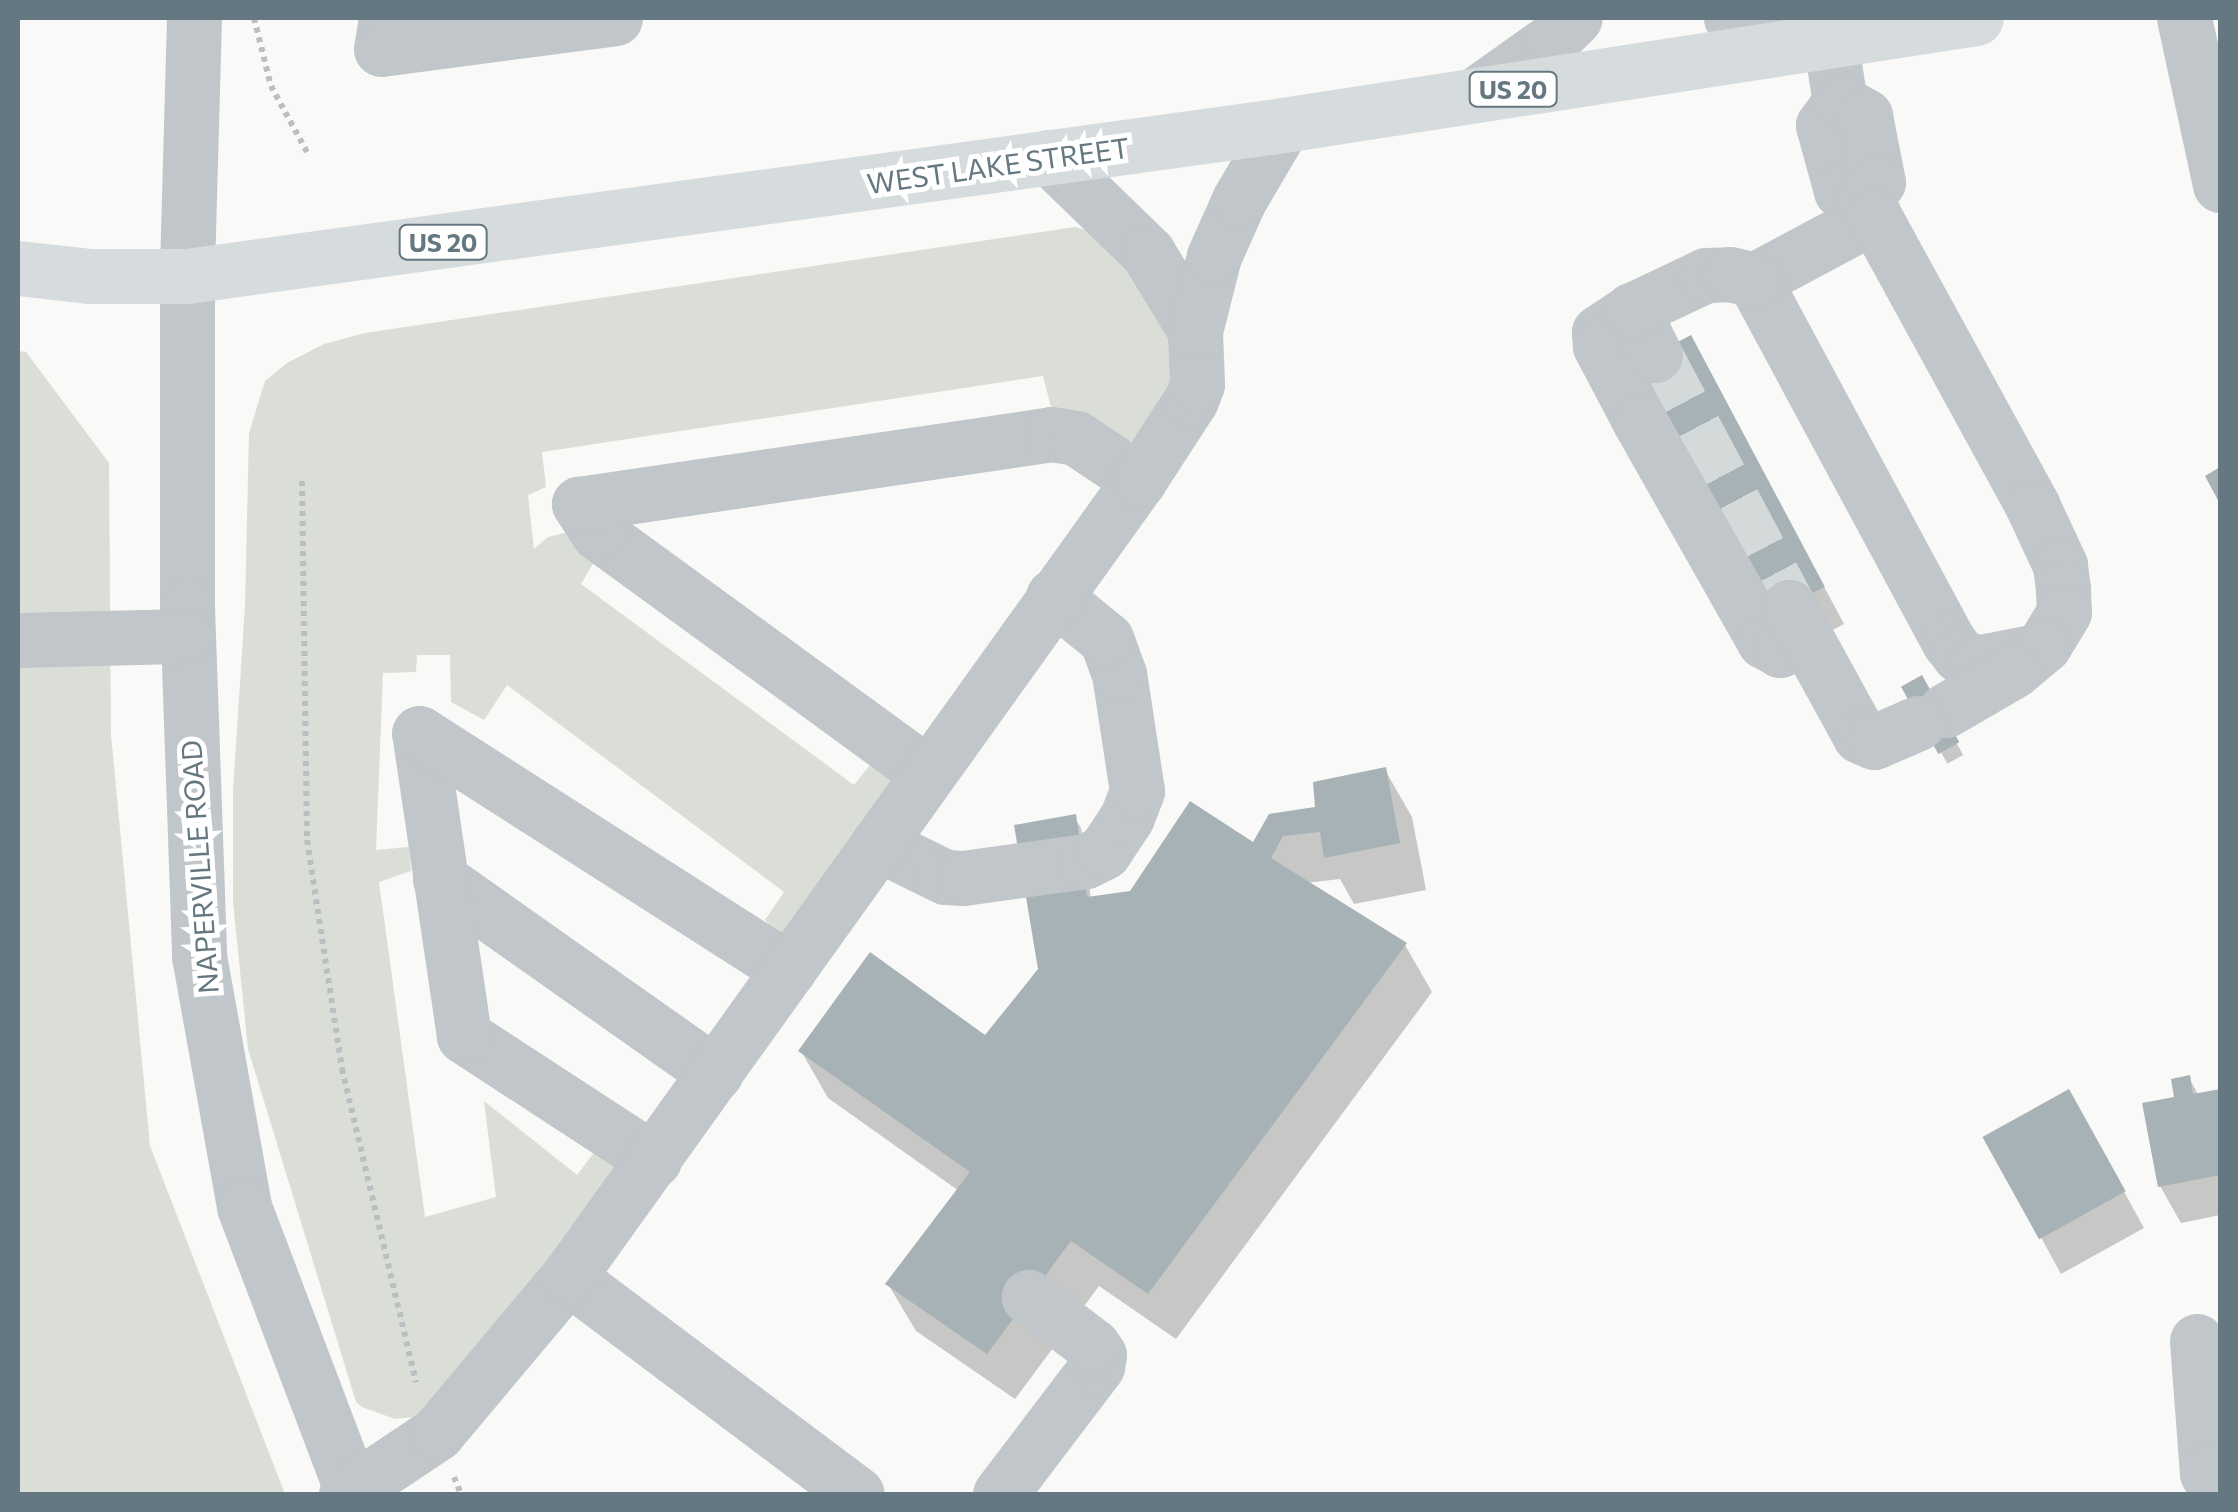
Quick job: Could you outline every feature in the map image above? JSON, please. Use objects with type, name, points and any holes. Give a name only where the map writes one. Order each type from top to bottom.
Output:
[{"type":"highway","name":"WEST LAKE STREET","points":[[18,268],[90,276],[187,276],[1283,125],[1976,18]]},
{"type":"street","name":"NAPERVILLE ROAD","points":[[194,18],[187,276],[187,636],[199,956],[244,1208],[350,1494]]},
{"type":"street","points":[[386,18],[381,49],[614,18]]},
{"type":"street","points":[[1476,95],[1551,42],[1575,18]]},
{"type":"street","points":[[1731,18],[1808,42],[1840,102],[1823,125],[1841,192],[1870,207],[2033,507],[2060,565],[2064,612],[2037,651],[2013,671],[1932,716],[1874,742],[1860,736],[1797,622],[1780,650],[1764,641],[1640,422],[1600,346],[1598,332],[1644,332],[1706,275],[1730,274],[1754,280],[1870,207]]},
{"type":"street","points":[[2184,18],[2220,186]]},
{"type":"street","points":[[350,1494],[437,1433],[568,1276],[1139,480],[1198,384],[1195,331],[1221,237],[1283,125]]},
{"type":"street","points":[[1049,157],[1148,253],[1195,331]]},
{"type":"street","points":[[1754,280],[1949,642],[1966,660],[1990,662],[2037,651]]},
{"type":"street","points":[[927,773],[598,533],[579,504],[1051,434],[1076,438],[1139,480]]},
{"type":"street","points":[[878,844],[930,871],[962,878],[1086,861],[1104,852],[1127,817],[1137,790],[1119,674],[1106,639],[1053,596]]},
{"type":"street","points":[[18,640],[187,636]]},
{"type":"street","points":[[654,1160],[464,1036],[419,732],[788,970]]},
{"type":"street","points":[[440,879],[715,1073]]},
{"type":"street","points":[[568,1276],[857,1494]]},
{"type":"street","points":[[1000,1494],[1098,1366],[1099,1355],[1093,1346],[1029,1297]]},
{"type":"street","points":[[2197,1340],[2206,1473],[2218,1494]]},
{"type":"path","points":[[254,18],[271,86],[308,154]]},
{"type":"path","points":[[302,481],[307,840],[342,1069],[410,1366],[462,1494]]},
{"type":"shaded area","points":[[1075,227],[1105,235],[1167,317],[1179,388],[1164,419],[1129,443],[1051,407],[1043,376],[542,452],[546,487],[528,495],[534,549],[548,537],[564,533],[582,537],[594,562],[581,584],[854,785],[871,764],[899,774],[786,934],[776,933],[765,920],[784,892],[507,685],[484,720],[451,702],[450,655],[417,655],[416,672],[383,673],[376,850],[409,847],[411,871],[379,882],[425,1217],[496,1197],[484,1101],[577,1175],[602,1142],[629,1161],[450,1400],[413,1417],[395,1419],[362,1407],[356,1402],[248,1049],[233,902],[233,790],[245,606],[249,433],[265,381],[287,363],[324,344],[365,333]]},
{"type":"shaded area","points":[[18,351],[26,352],[109,463],[111,734],[150,1146],[285,1494],[18,1494]]},
{"type":"building","points":[[1691,335],[1825,587],[1765,619],[1631,367]]},
{"type":"building","points":[[2220,467],[2220,504],[2205,476]]},
{"type":"building","points":[[1922,675],[1959,742],[1938,754],[1901,687]]},
{"type":"building","points":[[1386,767],[1400,843],[1324,858],[1320,832],[1283,836],[1271,858],[1407,943],[1148,1294],[1071,1241],[987,1354],[885,1284],[970,1172],[798,1051],[870,952],[985,1035],[1038,969],[1014,825],[1076,814],[1087,897],[1130,891],[1190,801],[1253,842],[1269,814],[1315,807],[1313,782]]},
{"type":"building","points":[[2190,1075],[2193,1094],[2220,1089],[2220,1175],[2158,1187],[2142,1103],[2174,1097],[2171,1079]]},
{"type":"building","points":[[2069,1089],[2126,1191],[2039,1239],[1982,1137]]},
{"type":"tunnel","points":[[1655,355],[1789,607]]}]
